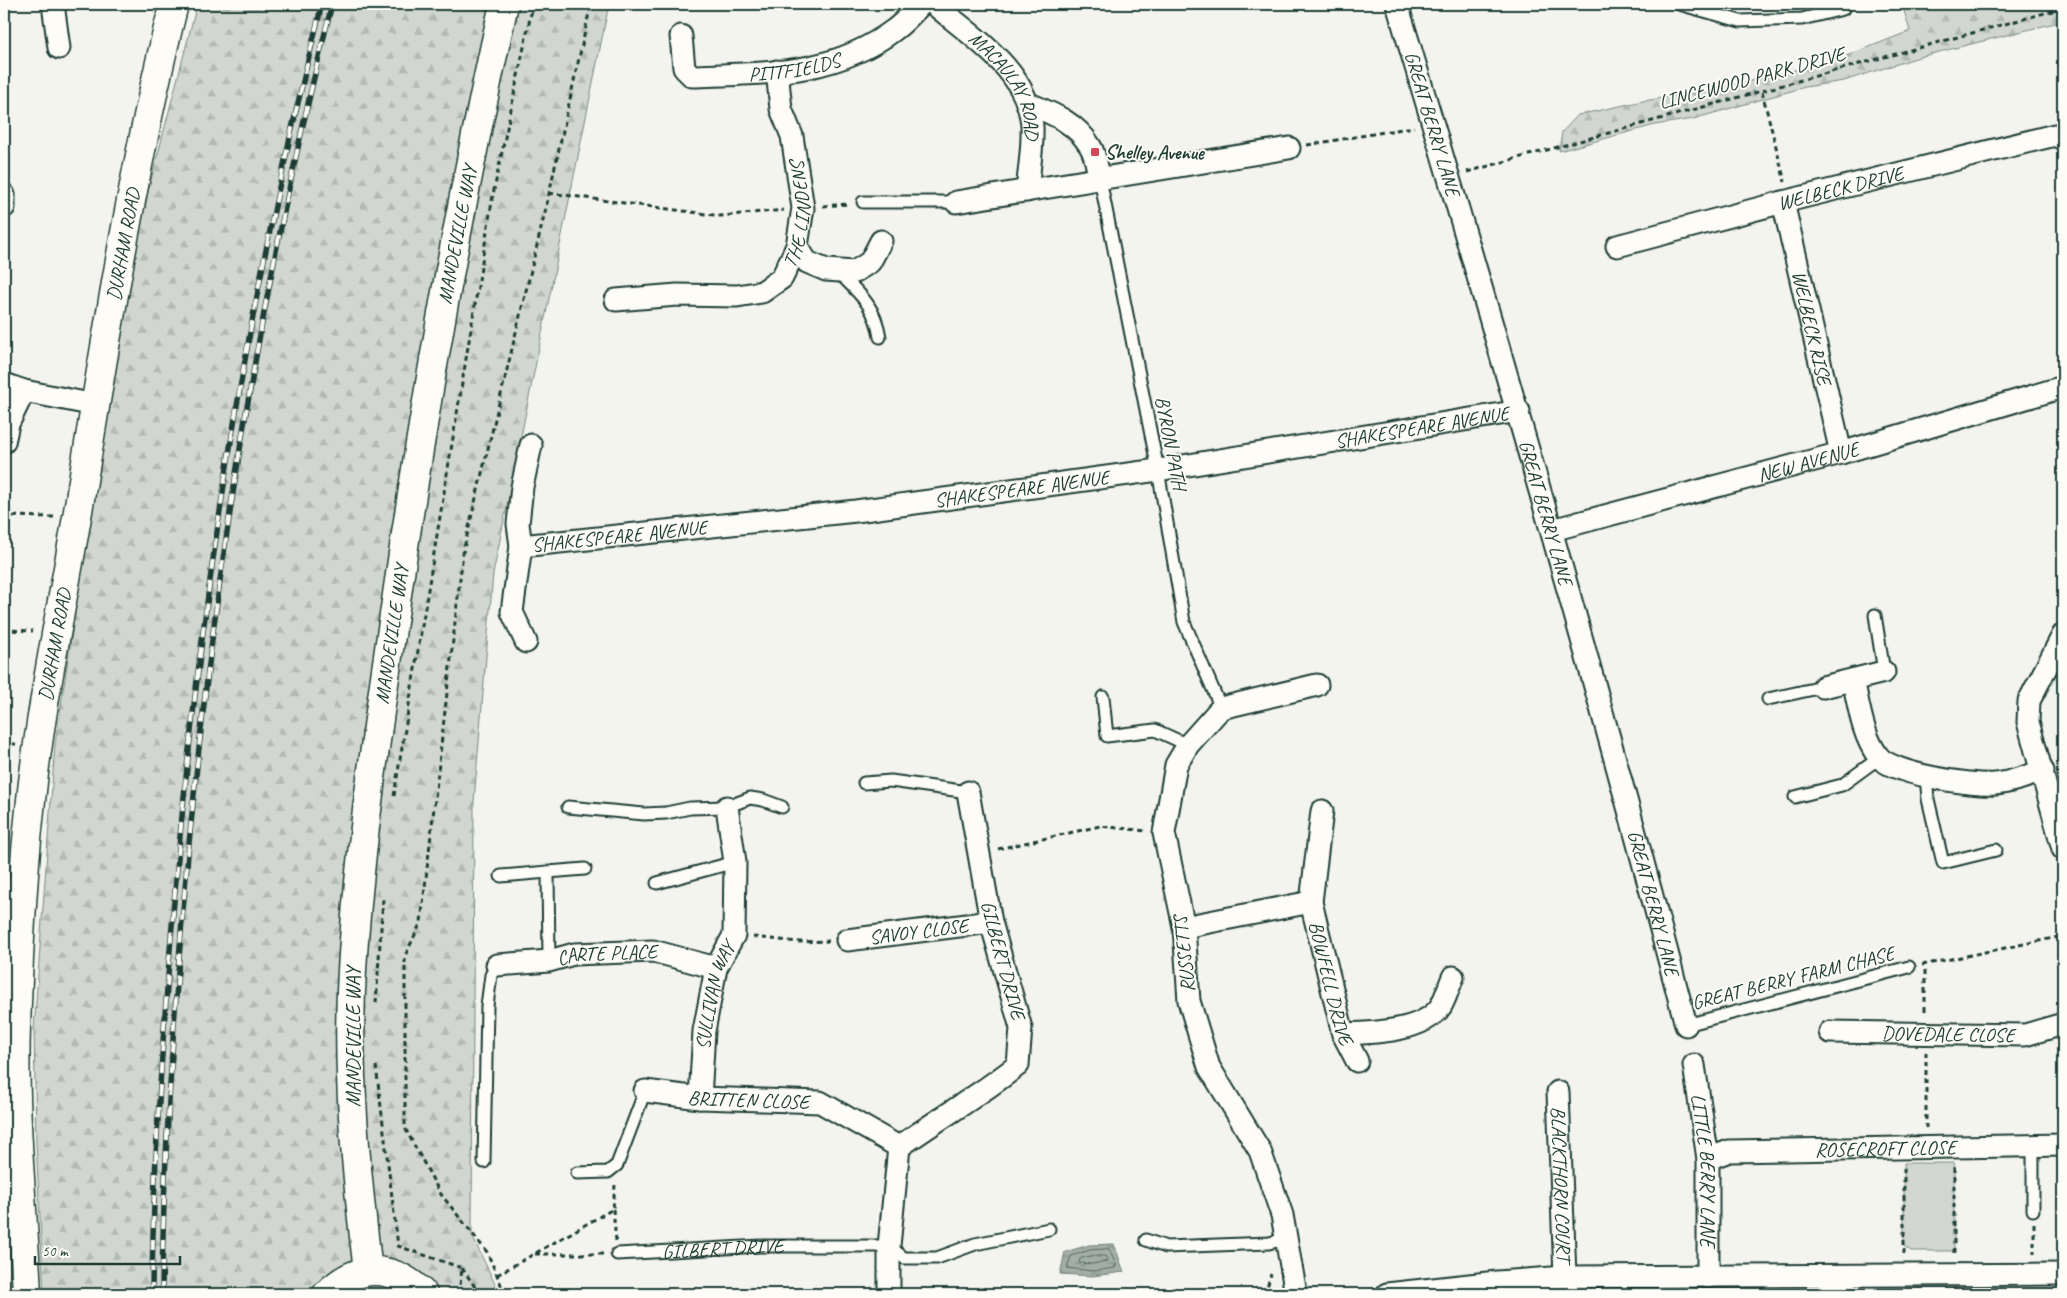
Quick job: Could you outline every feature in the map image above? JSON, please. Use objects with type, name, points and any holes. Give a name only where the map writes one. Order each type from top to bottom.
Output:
[{"type":"main road","name":"DURHAM ROAD","points":[[27,1294],[16,1090],[13,914],[56,631],[134,177],[174,4]]},
{"type":"main road","name":"MANDEVILLE WAY","points":[[368,1272],[355,1162],[351,1085],[352,971],[359,890],[393,624],[418,456],[455,242],[504,4]]},
{"type":"main road","points":[[327,1294],[338,1283],[352,1276],[368,1272],[397,1275],[411,1282],[423,1294]]},
{"type":"street","points":[[53,4],[59,48]]},
{"type":"street","name":"PITTFIELDS","points":[[681,36],[684,68],[692,76],[777,72],[821,66],[847,57],[894,30],[922,4]]},
{"type":"street","name":"MACAULAY ROAD","points":[[934,4],[1000,62],[1019,84],[1027,103],[1032,126],[1027,191]]},
{"type":"street","name":"GREAT BERRY LANE","points":[[1397,4],[1519,411],[1622,779],[1686,1025]]},
{"type":"street","name":"THE LINDENS","points":[[616,300],[677,295],[737,296],[762,292],[782,278],[797,246],[803,208],[792,136],[780,109],[777,72]]},
{"type":"street","points":[[1027,103],[1074,126],[1091,146],[1100,179]]},
{"type":"street","name":"WELBECK DRIVE","points":[[1617,246],[1786,201],[2055,136],[2063,139]]},
{"type":"street","points":[[956,202],[1289,148]]},
{"type":"street","points":[[4,195],[4,207]]},
{"type":"street","name":"WELBECK RISE","points":[[1786,201],[1841,453]]},
{"type":"street","points":[[797,246],[807,262],[826,270],[854,272],[870,262],[881,241]]},
{"type":"street","points":[[4,384],[24,391],[95,405]]},
{"type":"street","name":"NEW AVENUE","points":[[1552,530],[1686,496],[1841,453],[2063,387]]},
{"type":"street","points":[[4,442],[8,424],[24,391]]},
{"type":"street","name":"SHAKESPEARE AVENUE","points":[[521,546],[856,511],[1158,470],[1519,411]]},
{"type":"street","points":[[526,642],[512,612],[521,546],[518,524],[522,487],[531,445]]},
{"type":"street","points":[[2063,635],[2029,701],[2028,722],[2063,849]]},
{"type":"street","points":[[1823,687],[1884,672]]},
{"type":"street","points":[[1854,680],[1870,744],[1879,758],[1900,770],[1963,783],[1995,784],[2043,772]]},
{"type":"street","points":[[1221,708],[1317,685]]},
{"type":"street","name":"RUSSETTS","points":[[1221,708],[1188,745],[1176,765],[1164,833],[1184,927],[1189,1001],[1209,1067],[1260,1151],[1282,1215],[1296,1294]]},
{"type":"street","name":"GILBERT DRIVE","points":[[899,1147],[943,1116],[990,1087],[1018,1065],[1021,1028],[991,922],[968,792]]},
{"type":"street","name":"SULLIVAN WAY","points":[[700,1098],[704,1031],[716,968],[734,935],[736,862],[728,807]]},
{"type":"street","name":"BOWFELL DRIVE","points":[[1322,811],[1311,902],[1343,1034],[1357,1061]]},
{"type":"street","name":"BOWFELL DRIVE","points":[[1184,927],[1311,902]]},
{"type":"street","name":"SAVOY CLOSE","points":[[847,940],[991,922]]},
{"type":"street","name":"CARTE PLACE","points":[[497,965],[548,961],[574,954],[653,951],[716,968]]},
{"type":"street","points":[[1343,1034],[1371,1033],[1419,1024],[1440,1007],[1453,977]]},
{"type":"street","name":"DOVEDALE CLOSE","points":[[1830,1032],[2025,1035],[2063,1024]]},
{"type":"street","name":"LITTLE BERRY LANE","points":[[1694,1065],[1708,1158],[1708,1277]]},
{"type":"street","name":"BRITTEN CLOSE","points":[[645,1091],[700,1098],[820,1102],[899,1147]]},
{"type":"street","name":"BLACKTHORN COURT","points":[[1558,1092],[1565,1278]]},
{"type":"street","name":"ROSECROFT CLOSE","points":[[1708,1158],[1729,1151],[2062,1145]]},
{"type":"street","points":[[889,1294],[889,1246],[899,1147]]},
{"type":"street","points":[[1387,1294],[1565,1278],[1708,1277],[1844,1285],[1954,1275],[2063,1274]]},
{"type":"lane","points":[[1679,4],[1740,21],[1802,19],[1842,9],[1846,4]]},
{"type":"lane","name":"BYRON PATH","points":[[1100,179],[1158,470],[1184,622],[1221,708]]},
{"type":"lane","points":[[863,202],[956,202]]},
{"type":"lane","points":[[838,271],[874,312],[880,337]]},
{"type":"lane","points":[[1875,615],[1884,672]]},
{"type":"lane","points":[[1768,699],[1823,687]]},
{"type":"lane","points":[[1103,697],[1107,736],[1156,730],[1188,745]]},
{"type":"lane","points":[[1795,797],[1842,785],[1879,758]]},
{"type":"lane","points":[[1926,776],[1928,799],[1943,863],[1996,850]]},
{"type":"lane","points":[[864,784],[891,781],[968,792]]},
{"type":"lane","points":[[568,807],[644,814],[666,813],[690,808],[728,807],[750,798],[782,807]]},
{"type":"lane","points":[[657,882],[736,862]]},
{"type":"lane","points":[[501,876],[585,869]]},
{"type":"lane","points":[[548,872],[548,961]]},
{"type":"lane","points":[[484,1162],[487,1006],[491,975],[497,965]]},
{"type":"lane","name":"GREAT BERRY FARM CHASE","points":[[1686,1025],[1909,967]]},
{"type":"lane","points":[[577,1173],[608,1172],[617,1165],[645,1091]]},
{"type":"lane","points":[[2033,1146],[2033,1210]]},
{"type":"lane","points":[[889,1246],[904,1258],[930,1259],[956,1253],[975,1244],[1049,1229]]},
{"type":"lane","points":[[1146,1240],[1166,1247],[1269,1243],[1286,1239]]},
{"type":"lane","name":"GILBERT DRIVE","points":[[617,1254],[761,1246],[889,1246]]},
{"type":"path","points":[[393,800],[494,195],[533,4]]},
{"type":"path","points":[[505,1294],[487,1252],[440,1193],[405,1128],[405,956],[421,922],[463,552],[549,193],[591,4]]},
{"type":"path","name":"LINCEWOOD PARK DRIVE","points":[[1449,177],[2063,8]]},
{"type":"path","points":[[1762,91],[1786,201]]},
{"type":"path","points":[[1289,148],[1415,127],[1432,121]]},
{"type":"path","points":[[549,193],[721,216],[863,202]]},
{"type":"path","points":[[4,516],[77,517]]},
{"type":"path","points":[[4,630],[56,631]]},
{"type":"path","points":[[978,854],[1100,826],[1164,833]]},
{"type":"path","points":[[376,1005],[383,898]]},
{"type":"path","points":[[734,935],[798,942],[847,940]]},
{"type":"path","points":[[1909,967],[2063,936]]},
{"type":"path","points":[[1925,964],[1926,1146]]},
{"type":"path","points":[[376,1063],[398,1246],[462,1268],[480,1294]]},
{"type":"path","points":[[1953,1146],[1954,1275]]},
{"type":"path","points":[[1902,1147],[1904,1261]]},
{"type":"path","points":[[533,1254],[617,1254],[613,1209],[617,1165]]},
{"type":"path","points":[[497,1275],[613,1209]]},
{"type":"path","points":[[2033,1210],[2034,1274]]},
{"type":"path","points":[[459,1294],[462,1268]]},
{"type":"green space","points":[[197,4],[609,4],[493,574],[474,801],[472,1236],[495,1284],[494,1294],[44,1294],[36,1142],[34,1029],[55,744],[98,463],[145,203]]},
{"type":"green space","points":[[1902,4],[2063,4],[2063,21],[1919,57],[1844,81],[1805,87],[1693,119],[1655,125],[1559,151],[1562,132],[1578,115],[1643,101],[1714,90],[1836,60],[1910,31]]},
{"type":"green space","points":[[1904,1163],[1954,1163],[1954,1251],[1911,1251],[1904,1246]]},
{"type":"water","points":[[1114,1244],[1124,1272],[1093,1276],[1060,1274],[1065,1252],[1089,1245]]},
{"type":"railway","points":[[152,1294],[156,1147],[174,902],[185,788],[212,562],[249,337],[295,115],[322,4]]},
{"type":"railway","points":[[162,1294],[164,1201],[182,921],[193,805],[221,574],[238,460],[280,231],[332,4]]},
{"type":"place","name":"Shelley Avenue","points":[[1095,152]]}]
